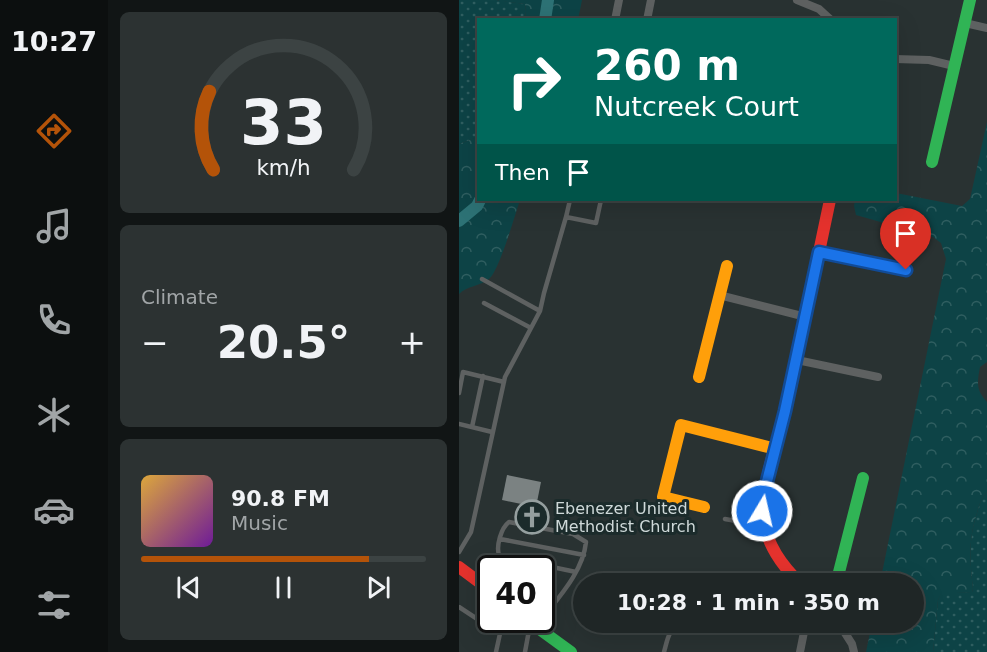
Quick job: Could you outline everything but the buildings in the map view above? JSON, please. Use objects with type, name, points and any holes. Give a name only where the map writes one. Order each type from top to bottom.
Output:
[{"type":"street","points":[[615,18],[619,0]]},
{"type":"street","points":[[647,18],[651,0]]},
{"type":"street","points":[[797,0],[819,9],[829,18]]},
{"type":"street","points":[[932,162],[970,0]]},
{"type":"street","points":[[965,23],[987,28]]},
{"type":"street","points":[[897,59],[929,60],[954,66]]},
{"type":"street","points":[[792,573],[768,540],[762,511],[763,497],[797,360],[831,201]]},
{"type":"street","points":[[819,252],[906,270]]},
{"type":"street","points":[[699,377],[727,266]]},
{"type":"street","points":[[719,295],[806,317]]},
{"type":"street","points":[[797,360],[878,377]]},
{"type":"street","points":[[704,507],[663,497],[681,425],[776,449]]},
{"type":"street","points":[[839,573],[863,478]]},
{"type":"street","points":[[459,567],[477,580]]},
{"type":"street","points":[[545,633],[571,652]]},
{"type":"street","points":[[800,652],[804,633]]},
{"type":"street","points":[[846,633],[854,652]]},
{"type":"lane","points":[[459,552],[471,532],[504,382],[540,311],[570,201]]},
{"type":"lane","points":[[565,217],[595,223],[601,201]]},
{"type":"lane","points":[[482,279],[540,311]]},
{"type":"lane","points":[[484,303],[531,328]]},
{"type":"lane","points":[[459,393],[463,372],[504,382]]},
{"type":"lane","points":[[472,427],[483,376]]},
{"type":"lane","points":[[459,424],[492,432]]},
{"type":"lane","points":[[725,519],[765,525]]},
{"type":"lane","points":[[499,555],[503,529],[509,522],[573,534],[586,542],[576,572],[555,601]]},
{"type":"lane","points":[[500,539],[583,555]]},
{"type":"lane","points":[[555,568],[576,572]]},
{"type":"lane","points":[[459,608],[500,634],[496,652]]},
{"type":"lane","points":[[525,652],[529,633]]},
{"type":"lane","points":[[664,652],[670,633]]},
{"type":"green space","points":[[459,0],[496,0],[525,4],[525,18],[477,18],[477,137],[459,144]]},
{"type":"green space","points":[[582,0],[578,18],[525,18],[525,4],[499,1]]},
{"type":"green space","points":[[987,122],[987,362],[980,367],[978,382],[979,390],[987,402],[987,492],[979,505],[972,532],[973,589],[972,592],[941,594],[938,600],[933,652],[866,652],[870,633],[924,633],[924,573],[882,573],[946,259],[941,243],[933,237],[856,215],[855,201],[897,201],[897,193],[962,206],[970,199]]},
{"type":"green space","points":[[477,137],[477,201],[520,201],[493,274],[489,279],[459,294],[459,144]]},
{"type":"green space","points":[[987,492],[987,652],[933,652],[938,600],[941,593],[972,592],[972,532],[979,505]]},
{"type":"waterway","points":[[545,18],[548,0]]},
{"type":"waterway","points":[[459,221],[477,206],[480,201]]},
{"type":"traffic: fast","points":[[932,162],[970,0]]},
{"type":"traffic: fast","points":[[839,573],[863,478]]},
{"type":"traffic: fast","points":[[545,633],[571,652]]},
{"type":"traffic: slow","points":[[699,377],[727,266]]},
{"type":"traffic: slow","points":[[704,507],[663,497],[681,425],[776,449]]},
{"type":"traffic: jam","points":[[790,573],[782,564],[769,540],[764,522],[764,496],[791,385],[830,201]]},
{"type":"traffic: jam","points":[[459,567],[477,580]]},
{"type":"place","name":"Ebenezer United Methodist Church","points":[[532,517]]},
{"type":"route","points":[[762,511],[763,497],[785,411],[819,252],[906,270]]}]
